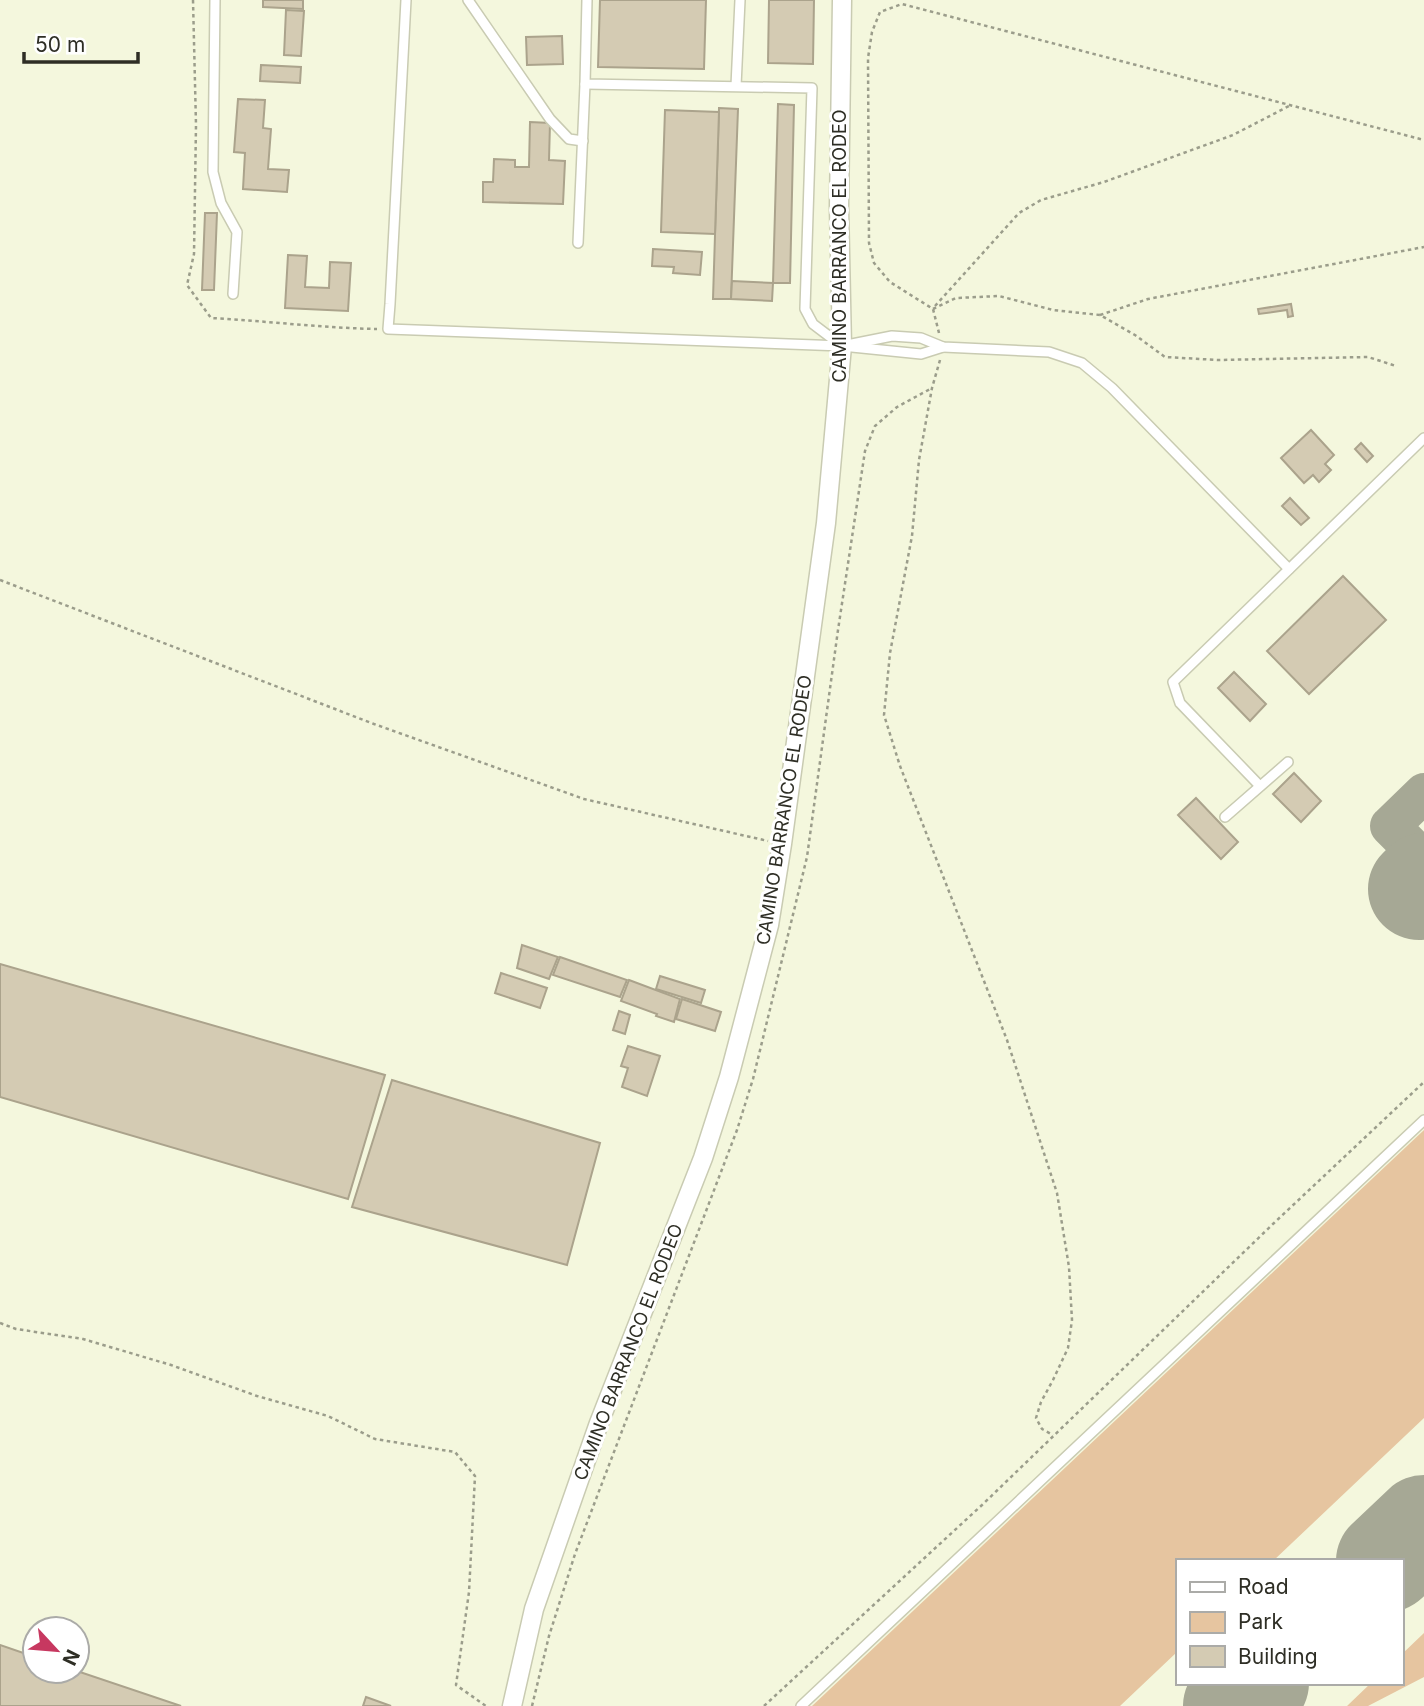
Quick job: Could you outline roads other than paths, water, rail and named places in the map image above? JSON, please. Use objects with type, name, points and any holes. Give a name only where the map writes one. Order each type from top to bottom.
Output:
[{"type":"street","name":"CAMINO BARRANCO EL RODEO","points":[[512,1706],[534,1609],[598,1423],[703,1158],[729,1077],[769,925],[826,523],[842,346],[839,207],[842,0]]},
{"type":"lane","points":[[215,0],[213,172],[221,203],[237,232],[233,294]]},
{"type":"lane","points":[[405,0],[388,329],[842,346],[920,354],[943,347]]},
{"type":"lane","points":[[468,0],[550,119],[569,139],[583,141]]},
{"type":"lane","points":[[578,243],[587,0]]},
{"type":"lane","points":[[736,86],[740,0]]},
{"type":"lane","points":[[585,84],[812,88],[805,309],[813,324],[842,346],[892,336],[921,338],[943,347],[1049,352],[1082,363],[1112,388],[1289,569]]},
{"type":"lane","points":[[1260,786],[1180,703],[1173,682],[1424,438]]},
{"type":"lane","points":[[1225,817],[1287,762]]},
{"type":"lane","points":[[801,1706],[1424,1120]]}]
